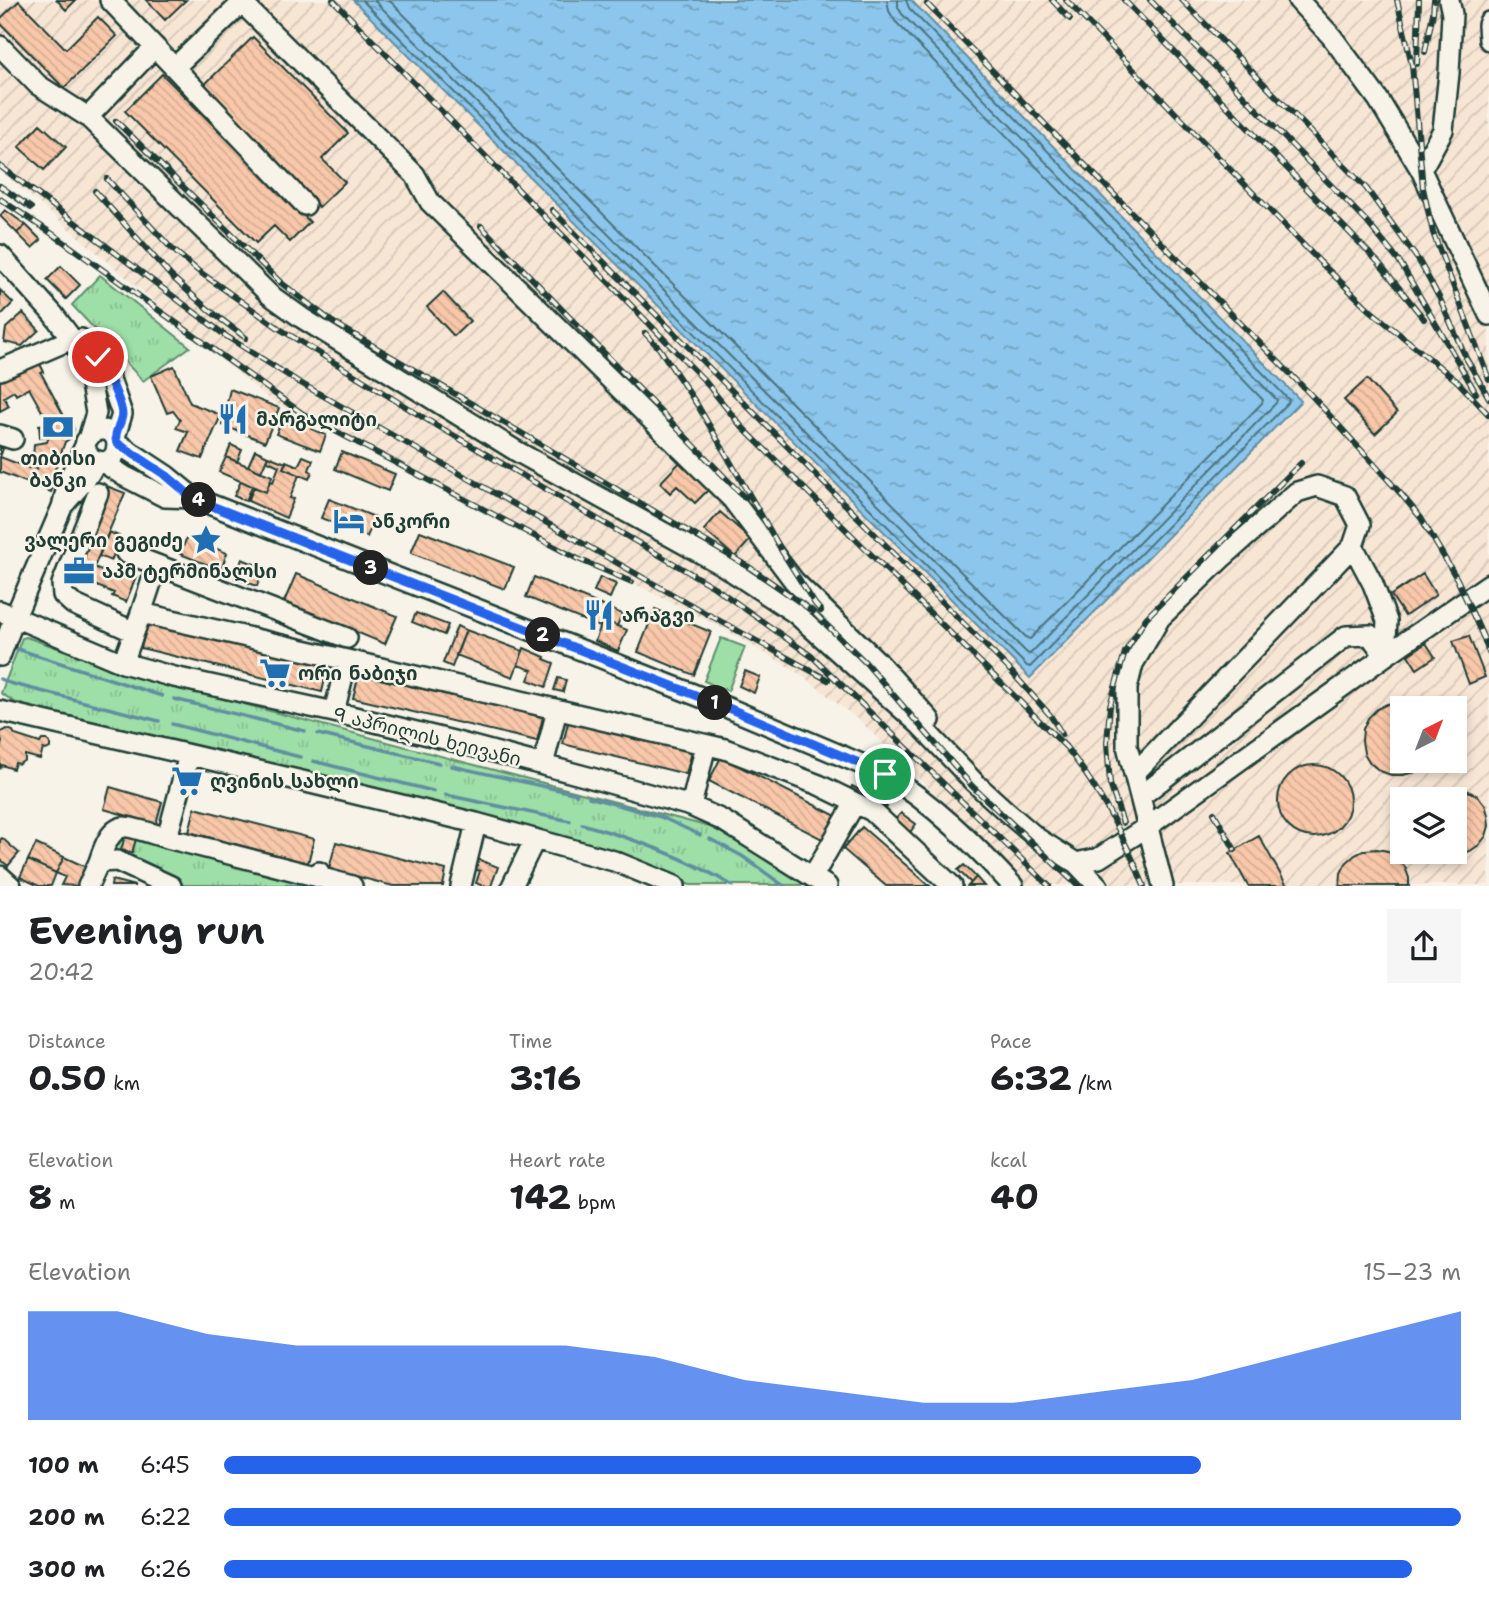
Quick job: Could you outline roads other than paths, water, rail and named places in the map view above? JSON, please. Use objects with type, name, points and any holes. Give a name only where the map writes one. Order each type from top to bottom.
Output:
[{"type":"street","points":[[110,0],[305,205]]},
{"type":"street","points":[[1298,0],[1332,37],[1378,99],[1421,170],[1489,315]]},
{"type":"street","points":[[1421,170],[1443,130],[1452,14],[1449,0]]},
{"type":"street","points":[[175,67],[243,1],[415,175],[430,202],[732,499],[794,581],[878,662],[931,721],[974,782]]},
{"type":"street","points":[[1489,22],[1489,40]]},
{"type":"street","points":[[0,46],[38,85],[88,117],[270,295],[302,318],[518,452],[724,566],[795,613],[920,725],[974,782],[1037,838],[1076,863],[1098,886]]},
{"type":"street","points":[[88,117],[155,47]]},
{"type":"street","points":[[0,256],[53,314],[88,366],[96,413],[94,451]]},
{"type":"street","points":[[53,314],[98,357],[109,376],[122,414],[116,453],[108,460],[94,451]]},
{"type":"street","points":[[0,370],[72,339]]},
{"type":"street","points":[[0,656],[8,620],[62,507],[85,480],[99,430],[111,433],[116,440],[194,499]]},
{"type":"street","points":[[94,451],[124,476],[165,497],[194,499],[721,705],[885,774],[935,809],[1006,883]]},
{"type":"street","points":[[1134,774],[1353,546],[1360,524],[1345,496],[1317,486],[1297,492],[1223,557],[1160,618],[1133,664],[1127,688],[1127,746],[1147,827],[1163,886]]},
{"type":"street","points":[[98,493],[62,584],[63,595],[73,604],[137,624]]},
{"type":"street","points":[[1353,546],[1373,584],[1387,621],[1385,656]]},
{"type":"street","points":[[126,553],[347,638]]},
{"type":"street","points":[[123,663],[158,565]]},
{"type":"street","points":[[1076,863],[1099,858],[1147,827],[1489,584]]},
{"type":"street","points":[[137,624],[146,614],[725,750],[819,785],[872,811],[952,886]]},
{"type":"street","name":"9 აპრილის ხეივანი","points":[[8,620],[123,663],[174,677],[334,712],[691,806],[722,820],[820,881]]},
{"type":"street","points":[[1140,797],[1346,636],[1370,635],[1385,656]]},
{"type":"street","points":[[334,712],[347,660]]},
{"type":"street","points":[[543,765],[557,710]]},
{"type":"street","points":[[0,712],[476,823],[614,861],[675,886]]},
{"type":"street","points":[[691,806],[706,745]]},
{"type":"street","points":[[167,838],[189,755]]},
{"type":"street","points":[[820,881],[855,803]]},
{"type":"street","points":[[461,886],[476,823]]},
{"type":"street","points":[[88,886],[104,846],[116,831],[124,827],[317,874],[352,886]]},
{"type":"street","points":[[512,886],[535,839]]},
{"type":"street","points":[[99,862],[117,861],[172,886]]},
{"type":"street","points":[[0,876],[11,886]]},
{"type":"water","points":[[353,0],[911,0],[1301,401],[1030,678]]},
{"type":"waterway","points":[[11,647],[162,696]]},
{"type":"waterway","points":[[0,679],[159,721]]},
{"type":"waterway","points":[[174,699],[305,731]]},
{"type":"waterway","points":[[172,724],[300,757]]},
{"type":"waterway","points":[[318,734],[439,763]]},
{"type":"waterway","points":[[313,761],[433,791]]},
{"type":"waterway","points":[[452,766],[577,794]]},
{"type":"waterway","points":[[446,795],[570,821]]},
{"type":"waterway","points":[[589,797],[661,817],[700,835]]},
{"type":"waterway","points":[[582,824],[659,850],[697,866],[733,886]]},
{"type":"waterway","points":[[710,839],[742,856],[784,886]]},
{"type":"railway","points":[[333,0],[704,380],[741,426],[1066,747],[1110,814],[1144,886]]},
{"type":"railway","points":[[1052,0],[1070,19]]},
{"type":"railway","points":[[1066,0],[1320,262],[1371,311],[1457,381],[1489,415]]},
{"type":"railway","points":[[1124,0],[1379,263],[1424,319]]},
{"type":"railway","points":[[1150,0],[1367,222],[1401,264],[1476,393]]},
{"type":"railway","points":[[1182,0],[1366,188],[1419,261],[1440,299],[1466,358],[1489,398]]},
{"type":"railway","points":[[1397,0],[1412,65],[1423,188],[1433,233],[1489,379]]},
{"type":"railway","points":[[1417,64],[1419,0]]},
{"type":"railway","points":[[1425,52],[1434,0]]},
{"type":"railway","points":[[927,4],[1312,396],[1401,494],[1421,518],[1457,579],[1489,653]]},
{"type":"railway","points":[[116,121],[280,282],[331,321],[749,567],[811,610],[865,662],[972,786],[1078,886]]},
{"type":"railway","points":[[0,166],[226,336],[297,381],[828,680]]},
{"type":"railway","points":[[107,179],[171,248],[197,270],[280,329],[424,418],[714,587],[814,658],[1049,886]]},
{"type":"railway","points":[[0,186],[31,208]]},
{"type":"railway","points":[[95,191],[171,276],[246,338]]},
{"type":"railway","points":[[0,199],[303,414],[578,559],[632,582]]},
{"type":"railway","points":[[552,210],[1008,668],[1050,715],[1062,734]]},
{"type":"railway","points":[[481,226],[745,498]]},
{"type":"railway","points":[[645,333],[659,348],[698,406],[786,558]]},
{"type":"railway","points":[[1123,823],[1110,784],[1107,743],[1110,705],[1125,652],[1146,618],[1301,463]]},
{"type":"railway","points":[[781,550],[821,611]]},
{"type":"railway","points":[[1214,813],[1235,850]]},
{"type":"place","name":"მარგალიტი","points":[[233,419]]},
{"type":"place","name":"თიბისი ბანკი","points":[[58,427]]},
{"type":"place","name":"ანკორი","points":[[349,521]]},
{"type":"place","name":"ვალერი გეგიძე","points":[[206,540]]},
{"type":"place","name":"აპმ ტერმინალსი","points":[[79,571]]},
{"type":"place","name":"არაგვი","points":[[599,615]]},
{"type":"place","name":"ორი ნაბიჯი","points":[[275,673]]},
{"type":"place","name":"ღვინის სახლი","points":[[187,781]]}]
